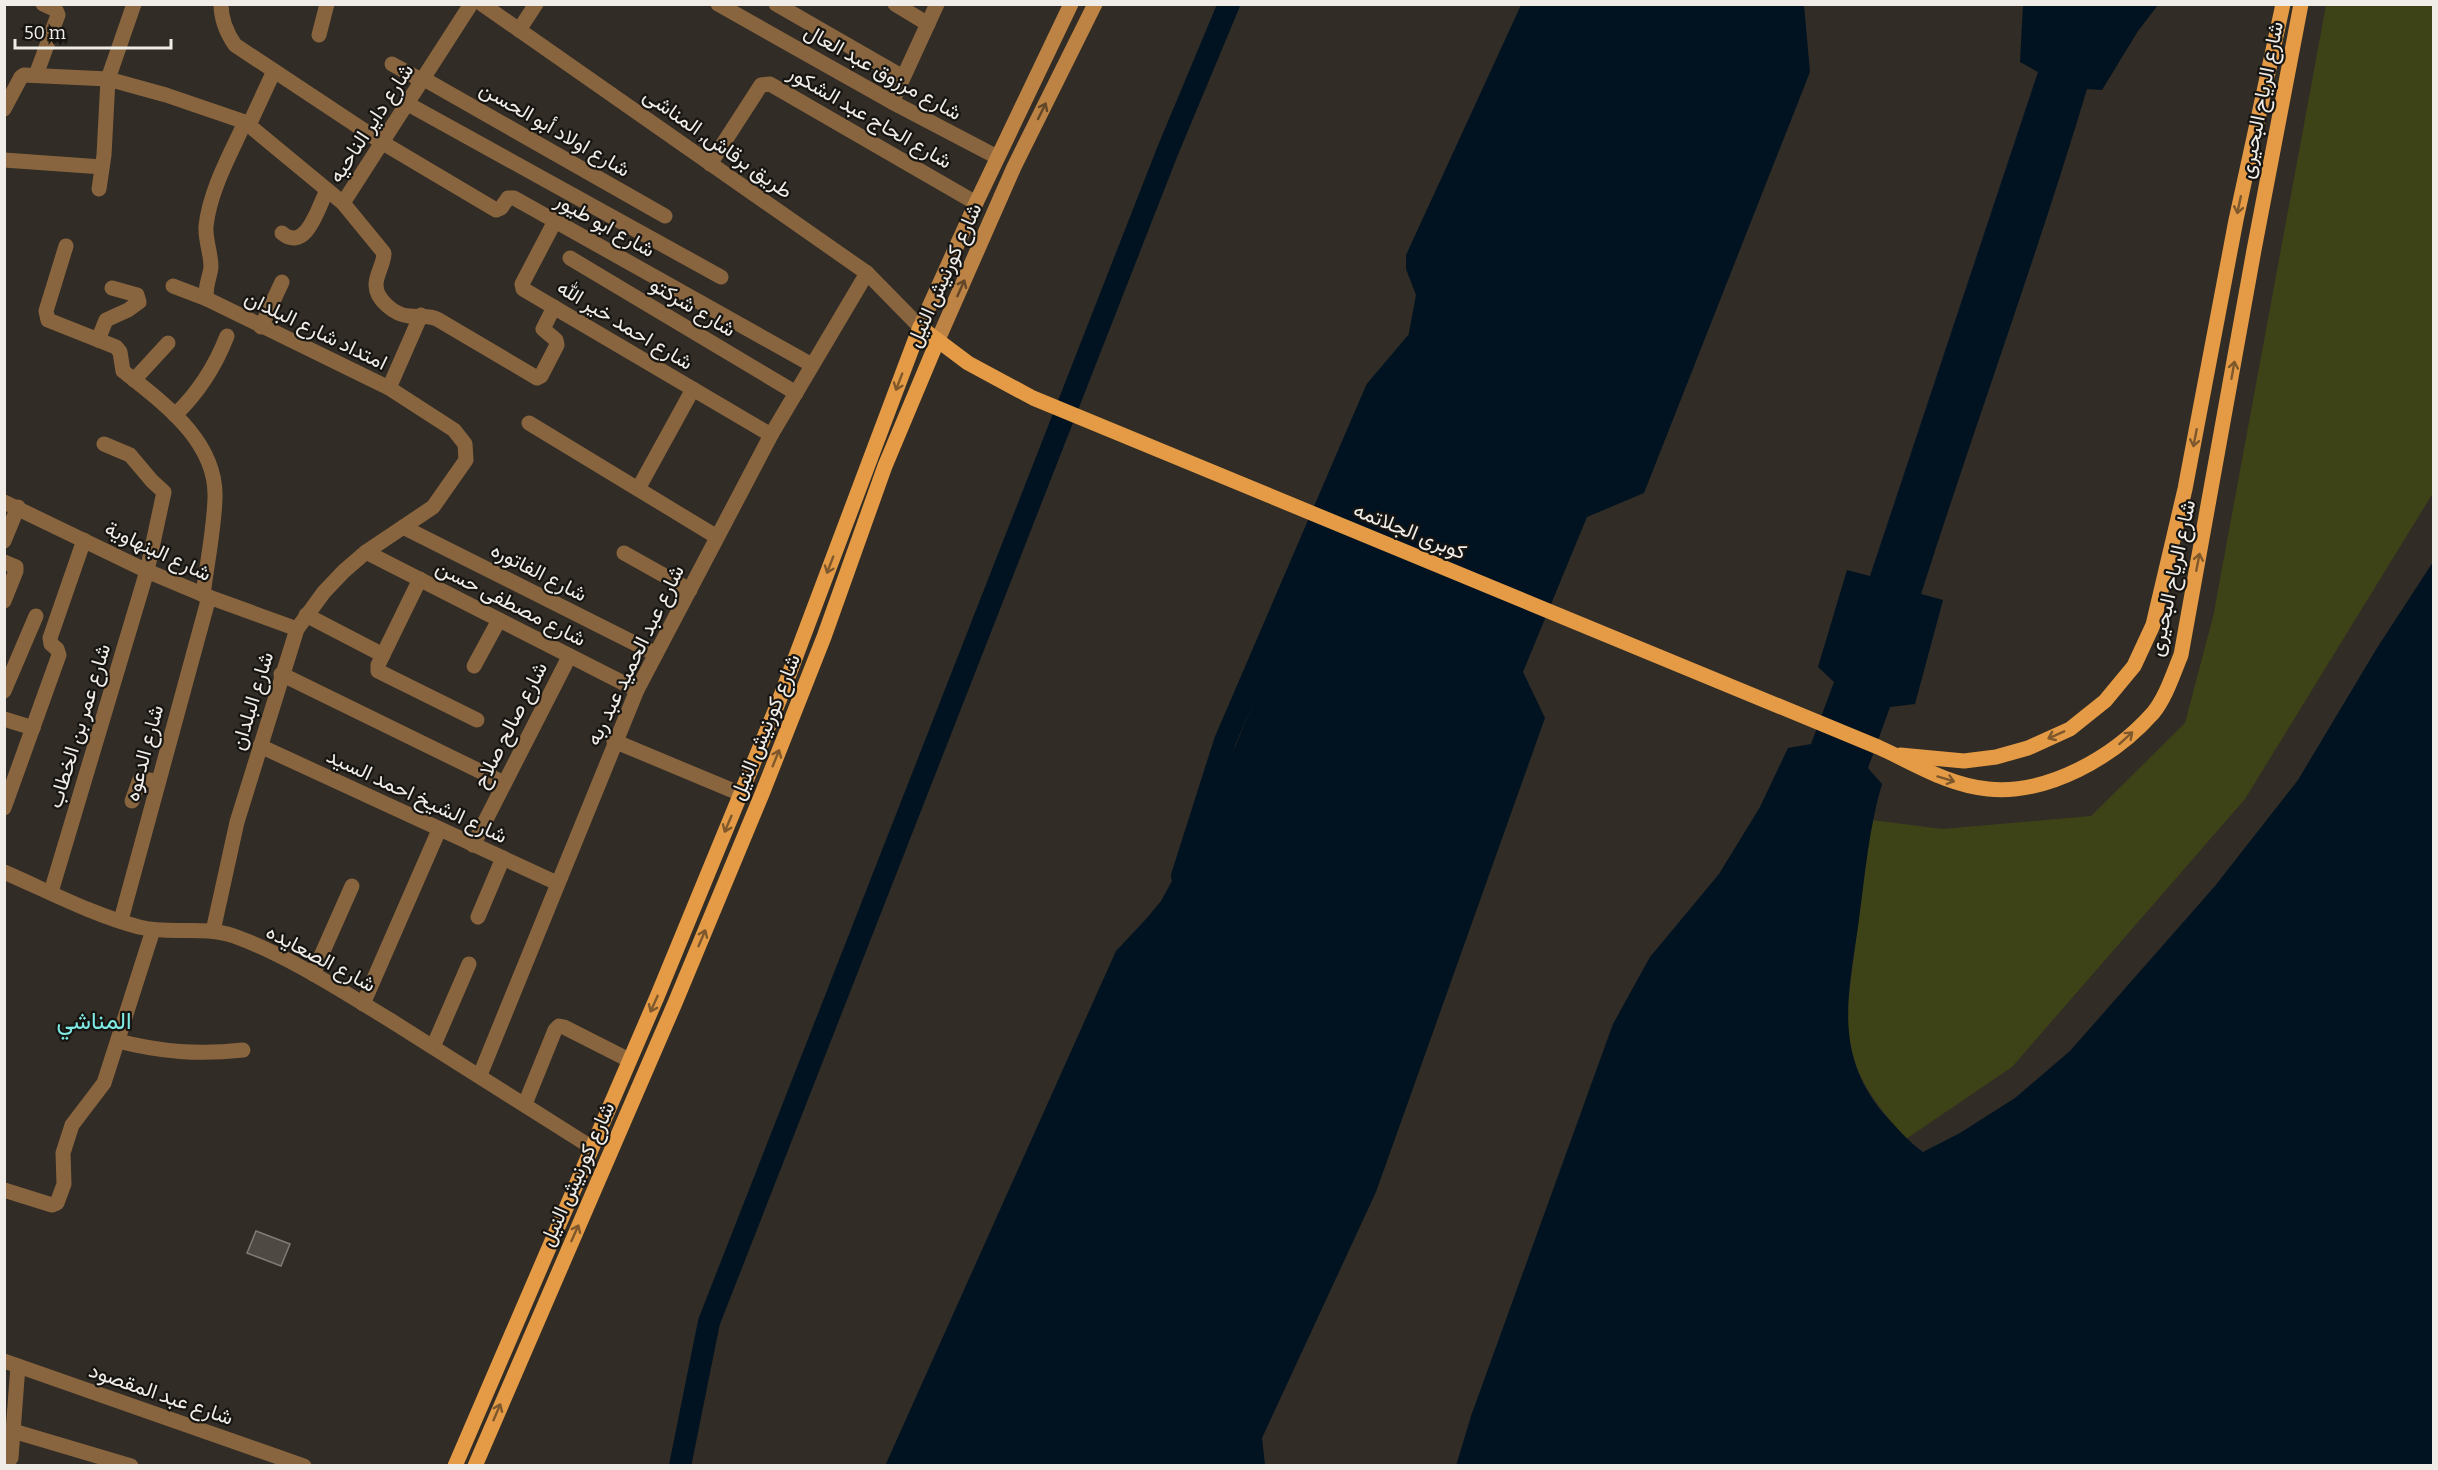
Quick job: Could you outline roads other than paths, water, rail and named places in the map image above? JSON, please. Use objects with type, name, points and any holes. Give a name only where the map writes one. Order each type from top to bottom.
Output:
[{"type":"main road","name":"شارع كورنيش النيل","points":[[455,1466],[741,794],[783,690],[920,327],[1071,4]]},
{"type":"main road","name":"شارع كورنيش النيل","points":[[475,1466],[675,1003],[762,794],[824,637],[885,466],[937,342],[1014,167],[1095,4]]},
{"type":"main road","name":"شارع الرياح البحيرى","points":[[1893,754],[1964,760],[1996,757],[2028,748],[2070,729],[2079,722],[2105,701],[2133,666],[2153,625],[2185,489],[2236,220],[2283,4]]},
{"type":"main road","name":"شارع الرياح البحيرى","points":[[1893,754],[1924,772],[1947,780],[1987,789],[2018,789],[2056,780],[2092,762],[2123,742],[2154,711],[2181,655],[2301,4]]},
{"type":"main road","points":[[1044,60],[1063,69]]},
{"type":"main road","name":"كوبرى الجلاتمه","points":[[920,327],[937,342],[1033,398],[1893,754]]},
{"type":"main road","points":[[570,1195],[588,1203]]},
{"type":"street","points":[[6,102],[21,77],[36,75],[58,15],[56,10],[43,4]]},
{"type":"street","points":[[99,189],[108,79],[134,4]]},
{"type":"street","points":[[221,4],[222,21],[234,45],[383,143]]},
{"type":"street","points":[[319,35],[327,4]]},
{"type":"street","name":"شارع داير الناحيه","points":[[36,75],[108,79],[166,95],[247,124],[343,203],[471,4]]},
{"type":"street","name":"طريق برقاش, المناشى","points":[[483,4],[867,273],[920,327]]},
{"type":"street","points":[[519,30],[536,4]]},
{"type":"street","name":"شارع مرزوق عبد العال","points":[[718,4],[892,102],[998,157]]},
{"type":"street","points":[[776,4],[903,77]]},
{"type":"street","points":[[895,4],[928,24]]},
{"type":"street","points":[[892,102],[937,4]]},
{"type":"street","name":"شارع اولاد أبو الحسن","points":[[392,64],[665,216]]},
{"type":"street","points":[[207,299],[211,268],[206,237],[207,218],[218,182],[274,71]]},
{"type":"street","name":"شارع الحاج عبد الشكور","points":[[710,164],[761,85],[770,84],[976,203]]},
{"type":"street","points":[[408,104],[721,277]]},
{"type":"street","name":"شارع ابو طيور","points":[[383,143],[496,210],[512,197],[812,365]]},
{"type":"street","points":[[4,160],[102,167]]},
{"type":"street","points":[[282,233],[288,238],[297,239],[304,235],[327,190]]},
{"type":"street","points":[[343,203],[384,253],[376,288],[382,301],[406,316],[421,315],[437,319],[537,378],[541,376],[557,345],[556,340],[543,329],[554,307]]},
{"type":"street","name":"شارع احمد خير الله","points":[[555,221],[522,285],[526,291],[771,435]]},
{"type":"street","points":[[66,246],[46,311],[49,322],[116,347],[120,352],[123,371],[134,380],[168,343]]},
{"type":"street","name":"شارع شركتو","points":[[570,258],[796,393]]},
{"type":"street","name":"شارع عبد الحميد عبد ربه","points":[[480,1075],[614,741],[637,690],[771,435],[867,273]]},
{"type":"street","points":[[261,327],[282,282]]},
{"type":"street","name":"امتداد شارع البلدان","points":[[173,286],[207,299],[389,388],[454,430],[461,437],[467,452],[462,467],[433,507],[403,527]]},
{"type":"street","points":[[98,340],[106,320],[139,302],[137,295],[112,288]]},
{"type":"street","points":[[389,388],[421,315]]},
{"type":"street","points":[[175,415],[201,387],[220,354],[227,336]]},
{"type":"street","name":"شارع الدعوه","points":[[121,920],[206,596],[215,497],[213,480],[203,451],[175,415],[134,380]]},
{"type":"street","points":[[638,489],[693,389]]},
{"type":"street","points":[[529,423],[717,537]]},
{"type":"street","name":"شارع عمر بن الخطاب","points":[[51,892],[147,572],[164,492],[130,455],[104,444]]},
{"type":"street","points":[[4,541],[11,505]]},
{"type":"street","name":"شارع البنهاوية","points":[[11,505],[147,572],[297,629]]},
{"type":"street","name":"شارع البلدان","points":[[213,930],[237,822],[281,674],[297,629],[324,592],[366,552],[403,527]]},
{"type":"street","name":"شارع الفاتوره","points":[[403,527],[656,654]]},
{"type":"street","points":[[4,808],[59,656],[50,638],[84,540]]},
{"type":"street","name":"شارع مصطفى حسن","points":[[366,552],[637,690]]},
{"type":"street","points":[[624,553],[690,590]]},
{"type":"street","points":[[4,562],[14,565],[16,571],[4,601]]},
{"type":"street","points":[[420,579],[378,665],[378,670],[477,720]]},
{"type":"street","points":[[306,615],[383,655]]},
{"type":"street","points":[[4,691],[36,616]]},
{"type":"street","points":[[474,666],[499,620]]},
{"type":"street","name":"شارع صالح صلاح","points":[[473,845],[569,657]]},
{"type":"street","points":[[281,674],[504,783]]},
{"type":"street","points":[[4,718],[33,728]]},
{"type":"street","points":[[614,741],[741,794]]},
{"type":"street","name":"شارع الشيخ احمد السيد","points":[[260,746],[557,883]]},
{"type":"street","points":[[132,801],[140,779],[143,777],[158,781]]},
{"type":"street","points":[[363,1004],[439,830]]},
{"type":"street","points":[[478,917],[503,858]]},
{"type":"street","name":"شارع الصعايده","points":[[4,872],[121,920],[153,930],[213,930],[234,936],[313,974],[480,1075],[591,1147]]},
{"type":"street","points":[[313,974],[352,886]]},
{"type":"street","points":[[4,1190],[52,1205],[57,1203],[64,1184],[63,1153],[72,1125],[104,1083],[153,930]]},
{"type":"street","points":[[433,1047],[469,964]]},
{"type":"street","points":[[525,1104],[558,1026],[629,1060]]},
{"type":"street","points":[[118,1041],[148,1049],[180,1053],[212,1054],[243,1050]]},
{"type":"street","points":[[11,1364],[13,1431],[11,1459]]},
{"type":"street","name":"شارع عبد المقصود","points":[[11,1364],[304,1466]]},
{"type":"street","points":[[13,1431],[131,1466]]},
{"type":"water","points":[[1521,5],[1804,5],[1810,72],[1644,493],[1587,517],[1523,672],[1545,718],[1376,1192],[1262,1438],[1265,1465],[885,1466],[1116,951],[1161,901],[1204,822],[1326,527],[1408,338],[1416,295],[1406,269],[1406,255]]},
{"type":"water","points":[[2023,5],[2158,5],[2138,31],[2102,90],[2087,89],[1921,594],[1943,600],[1915,704],[1890,707],[1868,768],[1882,784],[1868,851],[1851,972],[1848,1021],[1857,1068],[1868,1091],[1884,1114],[1907,1139],[1923,1152],[1960,1133],[2015,1098],[2070,1051],[2215,886],[2298,780],[2377,648],[2433,562],[2433,1465],[1456,1466],[1471,1416],[1613,1024],[1650,957],[1719,874],[1760,807],[1788,748],[1811,744],[1834,682],[1818,667],[1847,570],[1870,576],[2038,72],[2020,62]]},
{"type":"waterway","points":[[680,1466],[709,1322],[1168,150],[1229,4]]},
{"type":"waterway","points":[[1182,876],[1225,741],[1376,390],[1414,345]]},
{"type":"district","name":"المناشي","points":[[94,1021]]}]
